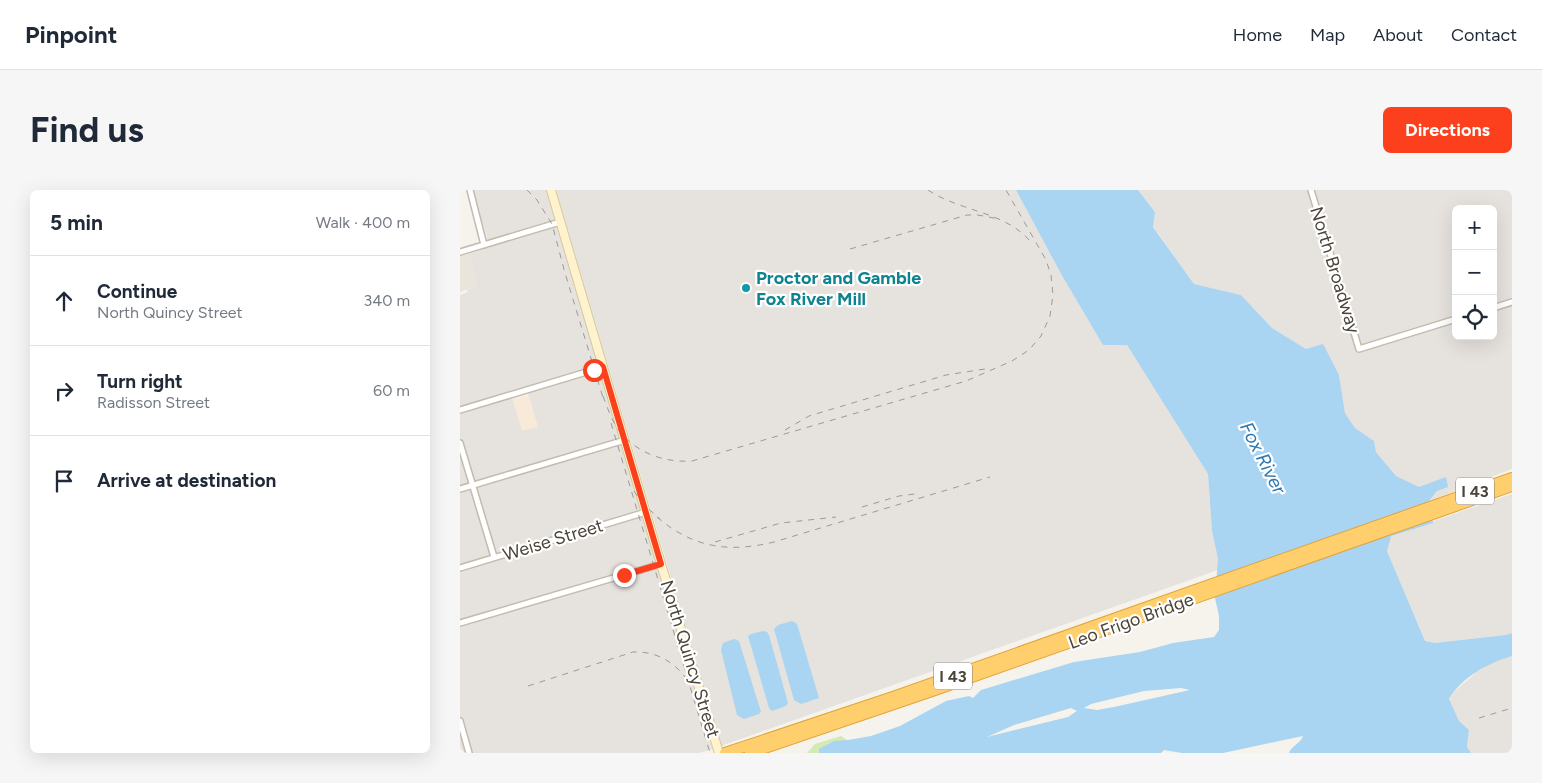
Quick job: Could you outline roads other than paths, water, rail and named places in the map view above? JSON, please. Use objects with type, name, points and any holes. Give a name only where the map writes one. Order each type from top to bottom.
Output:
[{"type":"highway","name":"I 43","points":[[725,753],[893,697],[1512,478]]},
{"type":"highway","name":"Leo Frigo Bridge","points":[[750,753],[926,693],[1512,486]]},
{"type":"street","points":[[470,190],[484,245]]},
{"type":"street","name":"North Quincy Street","points":[[550,190],[719,753]]},
{"type":"street","name":"North Broadway","points":[[1311,190],[1359,349],[1452,320]]},
{"type":"street","points":[[460,252],[560,222]]},
{"type":"street","points":[[1497,307],[1512,302]]},
{"type":"street","points":[[460,410],[603,367]]},
{"type":"street","points":[[460,489],[625,440]]},
{"type":"street","points":[[460,443],[494,558]]},
{"type":"street","name":"Weise Street","points":[[460,568],[646,512]]},
{"type":"street","points":[[460,623],[661,564]]},
{"type":"street","points":[[460,721],[469,753]]},
{"type":"water","name":"Fox River","points":[[1016,190],[1138,190],[1155,212],[1153,227],[1194,284],[1241,295],[1272,328],[1306,349],[1323,344],[1339,375],[1345,413],[1355,428],[1374,441],[1376,452],[1396,476],[1419,487],[1446,477],[1448,487],[1437,491],[1429,501],[1433,523],[1391,536],[1387,551],[1425,641],[1435,643],[1512,633],[1512,656],[1476,672],[1454,691],[1449,699],[1459,721],[1469,730],[1467,747],[1471,753],[1289,753],[1303,736],[1223,753],[1182,753],[1164,750],[1161,753],[819,753],[819,749],[834,741],[871,736],[900,726],[946,701],[969,696],[973,698],[981,690],[1074,662],[1140,652],[1173,643],[1214,637],[1219,630],[1219,616],[1215,598],[1218,559],[1212,531],[1208,474],[1127,345],[1103,345],[1060,272]],"holes":[[[1181,688],[1190,690],[1097,710],[1084,708],[1091,704],[1144,691]],[[1071,708],[1077,711],[1068,717],[987,737],[1014,725]]]},
{"type":"water","points":[[792,621],[797,624],[819,698],[801,704],[794,700],[774,629],[778,625]]},
{"type":"water","points":[[763,631],[769,635],[788,703],[786,706],[772,711],[769,708],[748,636]]},
{"type":"water","points":[[734,639],[739,641],[761,712],[744,719],[737,715],[721,650],[723,643]]},
{"type":"railway","points":[[527,190],[537,200],[552,224],[604,401]]},
{"type":"railway","points":[[928,190],[954,203],[1008,223],[1030,241]]},
{"type":"railway","points":[[603,396],[617,428],[632,444],[660,458],[692,461],[966,381],[1012,361],[1029,350],[1041,336],[1050,316],[1053,295],[1051,275],[1046,260],[1006,190]]},
{"type":"railway","points":[[850,249],[967,215],[999,219]]},
{"type":"railway","points":[[785,430],[809,416],[946,375],[985,369]]},
{"type":"railway","points":[[611,423],[710,753]]},
{"type":"railway","points":[[657,517],[684,536],[698,541],[712,545],[742,547],[774,542],[990,477]]},
{"type":"railway","points":[[634,491],[643,504],[660,519]]},
{"type":"railway","points":[[862,507],[899,496],[915,494]]},
{"type":"railway","points":[[715,542],[781,523],[836,517]]},
{"type":"railway","points":[[528,686],[633,652],[648,653],[662,658],[668,661],[685,677]]},
{"type":"railway","points":[[1479,718],[1512,708]]},
{"type":"place","name":"Proctor and Gamble Fox River Mill","points":[[746,288]]}]
